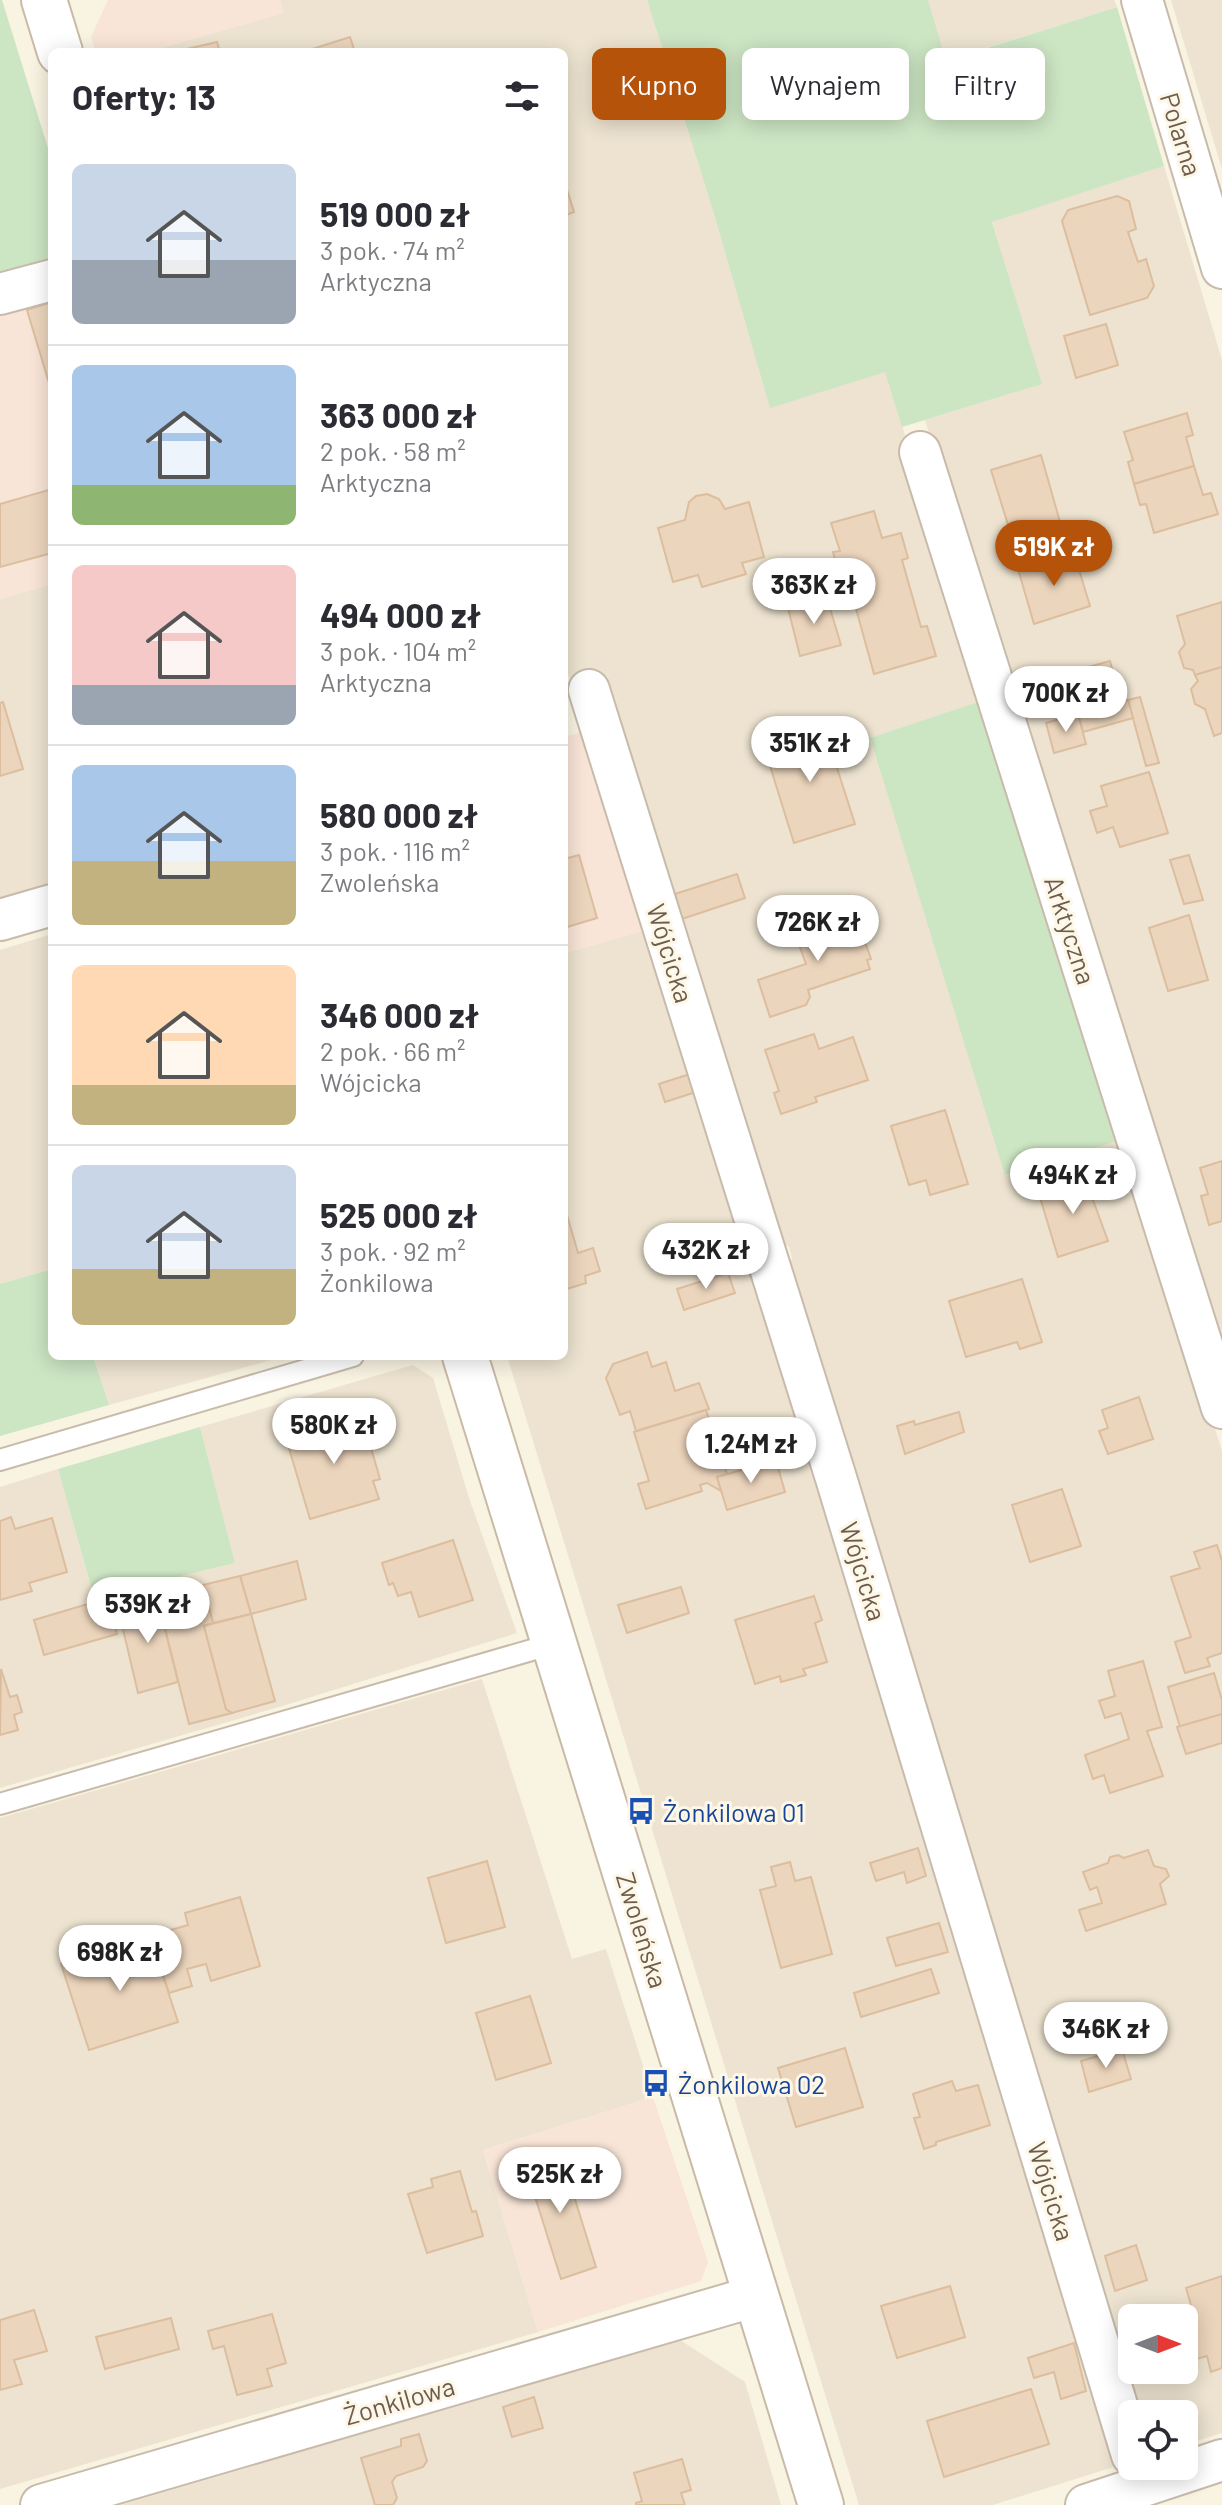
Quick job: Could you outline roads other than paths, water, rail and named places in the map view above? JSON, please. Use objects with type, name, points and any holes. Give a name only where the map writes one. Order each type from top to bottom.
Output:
[{"type":"street","points":[[44,0],[59,48]]},
{"type":"street","name":"Polarna","points":[[1142,0],[1222,268]]},
{"type":"street","points":[[0,294],[48,281]]},
{"type":"street","name":"Arktyczna","points":[[920,452],[1222,1408]]},
{"type":"street","name":"Wójcicka","points":[[589,690],[836,1478],[1118,2410]]},
{"type":"street","points":[[0,920],[48,906]]},
{"type":"street","name":"Zwoleńska","points":[[466,1360],[821,2505]]},
{"type":"street","name":"Żonkilowa","points":[[41,2505],[756,2296]]},
{"type":"street","points":[[1198,2463],[1222,2460]]},
{"type":"street","points":[[1086,2505],[1122,2480]]},
{"type":"lane","points":[[0,1460],[339,1360]]},
{"type":"lane","points":[[0,1804],[556,1643]]},
{"type":"place","name":"Żonkilowa 01","points":[[641,1811]]},
{"type":"place","name":"Żonkilowa 02","points":[[656,2083]]}]
